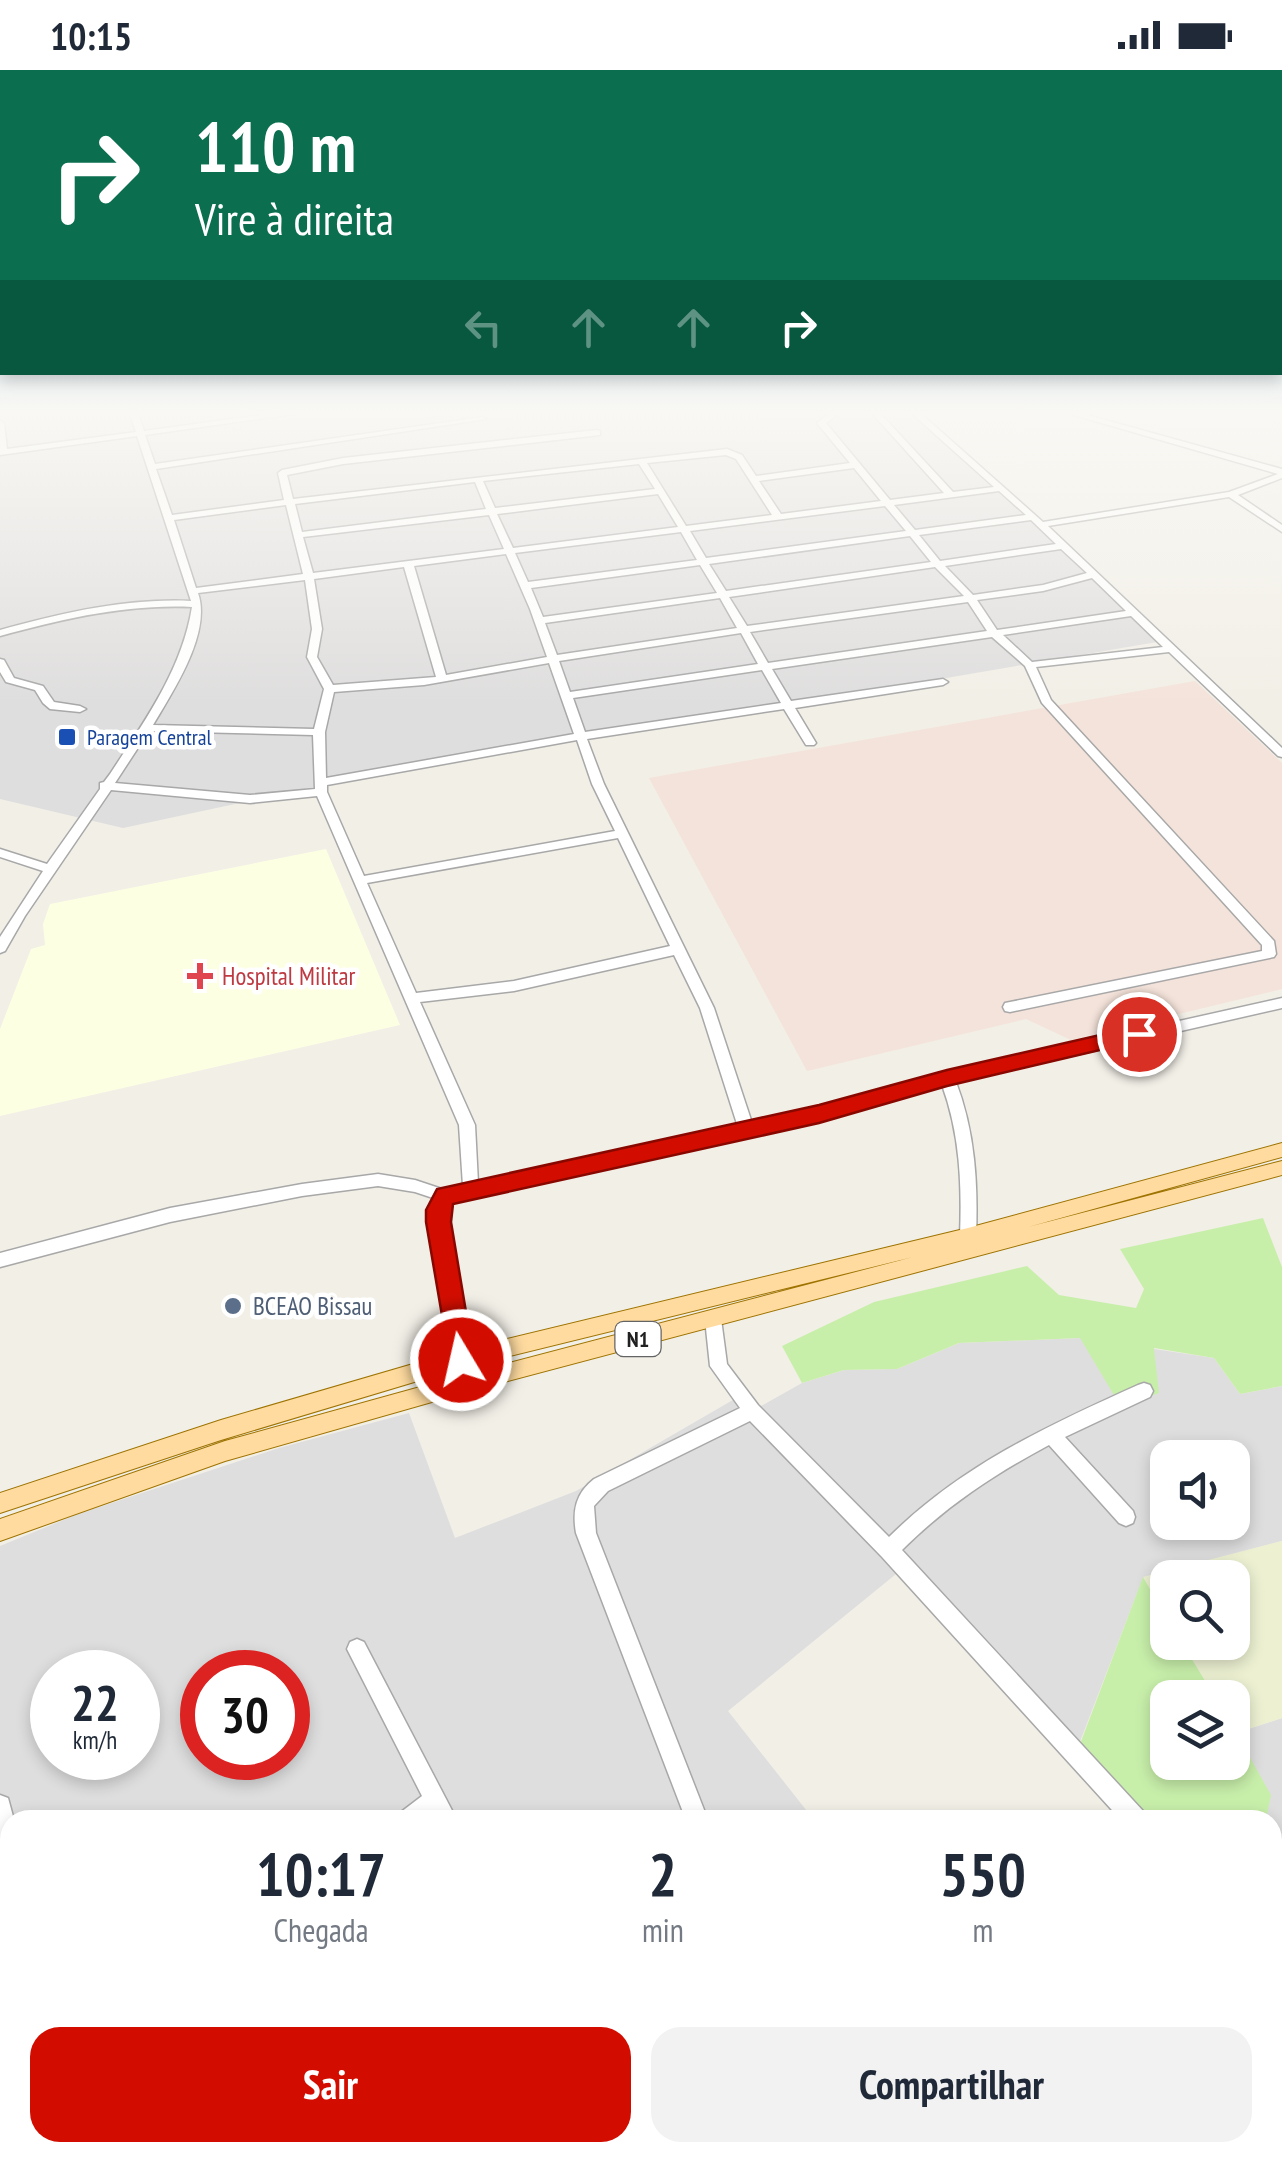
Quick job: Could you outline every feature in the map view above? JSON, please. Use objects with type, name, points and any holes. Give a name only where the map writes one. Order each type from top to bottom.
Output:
[{"type":"main road","name":"N1","points":[[0,1503],[220,1430],[461,1360],[968,1236],[1282,1150]]},
{"type":"main road","name":"N1","points":[[0,1530],[225,1451],[1282,1168]]},
{"type":"street","points":[[0,948],[145,728],[185,658],[199,621],[195,598],[164,509]]},
{"type":"street","points":[[167,518],[240,509]]},
{"type":"street","points":[[293,509],[316,629],[312,657],[329,688],[320,732],[322,787],[467,1125],[470,1188]]},
{"type":"street","points":[[489,509],[539,621],[565,696],[622,834],[707,1008],[746,1129]]},
{"type":"street","points":[[300,535],[525,509]]},
{"type":"street","points":[[672,509],[810,743]]},
{"type":"street","points":[[773,509],[778,517]]},
{"type":"street","points":[[0,633],[88,614],[309,577],[838,509]]},
{"type":"street","points":[[891,509],[969,596],[992,632],[1030,665],[1046,701],[1269,944],[1268,954],[1010,1007]]},
{"type":"street","points":[[1021,509],[1282,754]]},
{"type":"street","points":[[523,586],[911,533],[1125,509]]},
{"type":"street","points":[[1252,509],[1282,529]]},
{"type":"street","points":[[539,621],[720,592],[1062,546]]},
{"type":"street","points":[[408,563],[440,677]]},
{"type":"street","points":[[329,688],[440,677],[740,629],[1043,588],[1092,575]]},
{"type":"street","points":[[565,696],[1132,613]]},
{"type":"street","points":[[1030,665],[1172,649]]},
{"type":"street","points":[[0,662],[10,680],[39,688],[44,702],[50,706],[80,708]]},
{"type":"street","points":[[104,786],[250,799],[581,736],[943,682]]},
{"type":"street","points":[[145,728],[320,732]]},
{"type":"street","points":[[362,880],[622,834]]},
{"type":"street","points":[[0,853],[51,869]]},
{"type":"street","points":[[414,998],[548,978],[679,949]]},
{"type":"street","points":[[0,1260],[170,1215],[348,1183],[397,1182],[445,1196],[656,1152],[819,1114],[947,1078],[1282,1004]]},
{"type":"street","points":[[947,1078],[956,1100],[966,1150],[968,1236]]},
{"type":"street","points":[[445,1196],[438,1210],[438,1222],[461,1360]]},
{"type":"street","points":[[713,1320],[720,1366],[752,1411],[889,1550],[1127,1810]]},
{"type":"street","points":[[889,1550],[915,1522],[953,1492],[1050,1433],[1144,1391]]},
{"type":"street","points":[[693,1810],[586,1533],[584,1504],[588,1494],[600,1485],[752,1411]]},
{"type":"street","points":[[1050,1433],[1126,1516]]},
{"type":"street","points":[[357,1649],[440,1810]]},
{"type":"shaded area","points":[[0,509],[1020,509],[1163,641],[337,782],[123,828],[0,799]]},
{"type":"shaded area","points":[[1195,681],[1282,763],[1282,989],[1071,1040],[1026,1019],[807,1071],[649,778]]},
{"type":"shaded area","name":"Hospital Militar","points":[[326,849],[400,1025],[0,1116],[0,1029],[31,949],[45,945],[43,924],[50,904]]},
{"type":"shaded area","points":[[1081,1338],[1214,1358],[1240,1394],[1282,1386],[1282,1541],[1211,1560],[1150,1560],[1150,1576],[1143,1578],[1076,1752],[752,1411],[802,1383],[844,1370],[897,1369],[959,1343]]},
{"type":"shaded area","points":[[738,1397],[767,1437],[896,1574],[728,1711],[806,1810],[0,1810],[0,1546],[78,1514],[279,1448],[409,1413],[455,1538],[576,1491]]},
{"type":"shaded area","points":[[1282,1541],[1282,1718],[1250,1728],[1250,1680],[1205,1680],[1192,1660],[1250,1660],[1250,1560],[1209,1560]]},
{"type":"shaded area","points":[[1282,1718],[1282,1810],[1268,1810],[1270,1795],[1250,1759],[1250,1728]]},
{"type":"green space","points":[[1263,1218],[1282,1267],[1282,1386],[1240,1394],[1214,1358],[1154,1348],[1159,1393],[1121,1407],[1080,1338],[959,1343],[897,1369],[844,1370],[802,1383],[782,1346],[874,1302],[1027,1266],[1059,1295],[1136,1308],[1144,1289],[1120,1249]]},
{"type":"green space","points":[[1143,1577],[1150,1589],[1150,1660],[1192,1660],[1205,1680],[1150,1680],[1150,1780],[1250,1780],[1250,1757],[1271,1795],[1268,1810],[1127,1810],[1077,1752]]},
{"type":"place","name":"Paragem Central","points":[[67,737]]},
{"type":"place","name":"Hospital Militar","points":[[200,976]]},
{"type":"place","name":"BCEAO Bissau","points":[[233,1306]]},
{"type":"route","points":[[461,1360],[438,1222],[440,1202],[445,1196],[819,1114],[947,1078],[1139,1034]]}]
